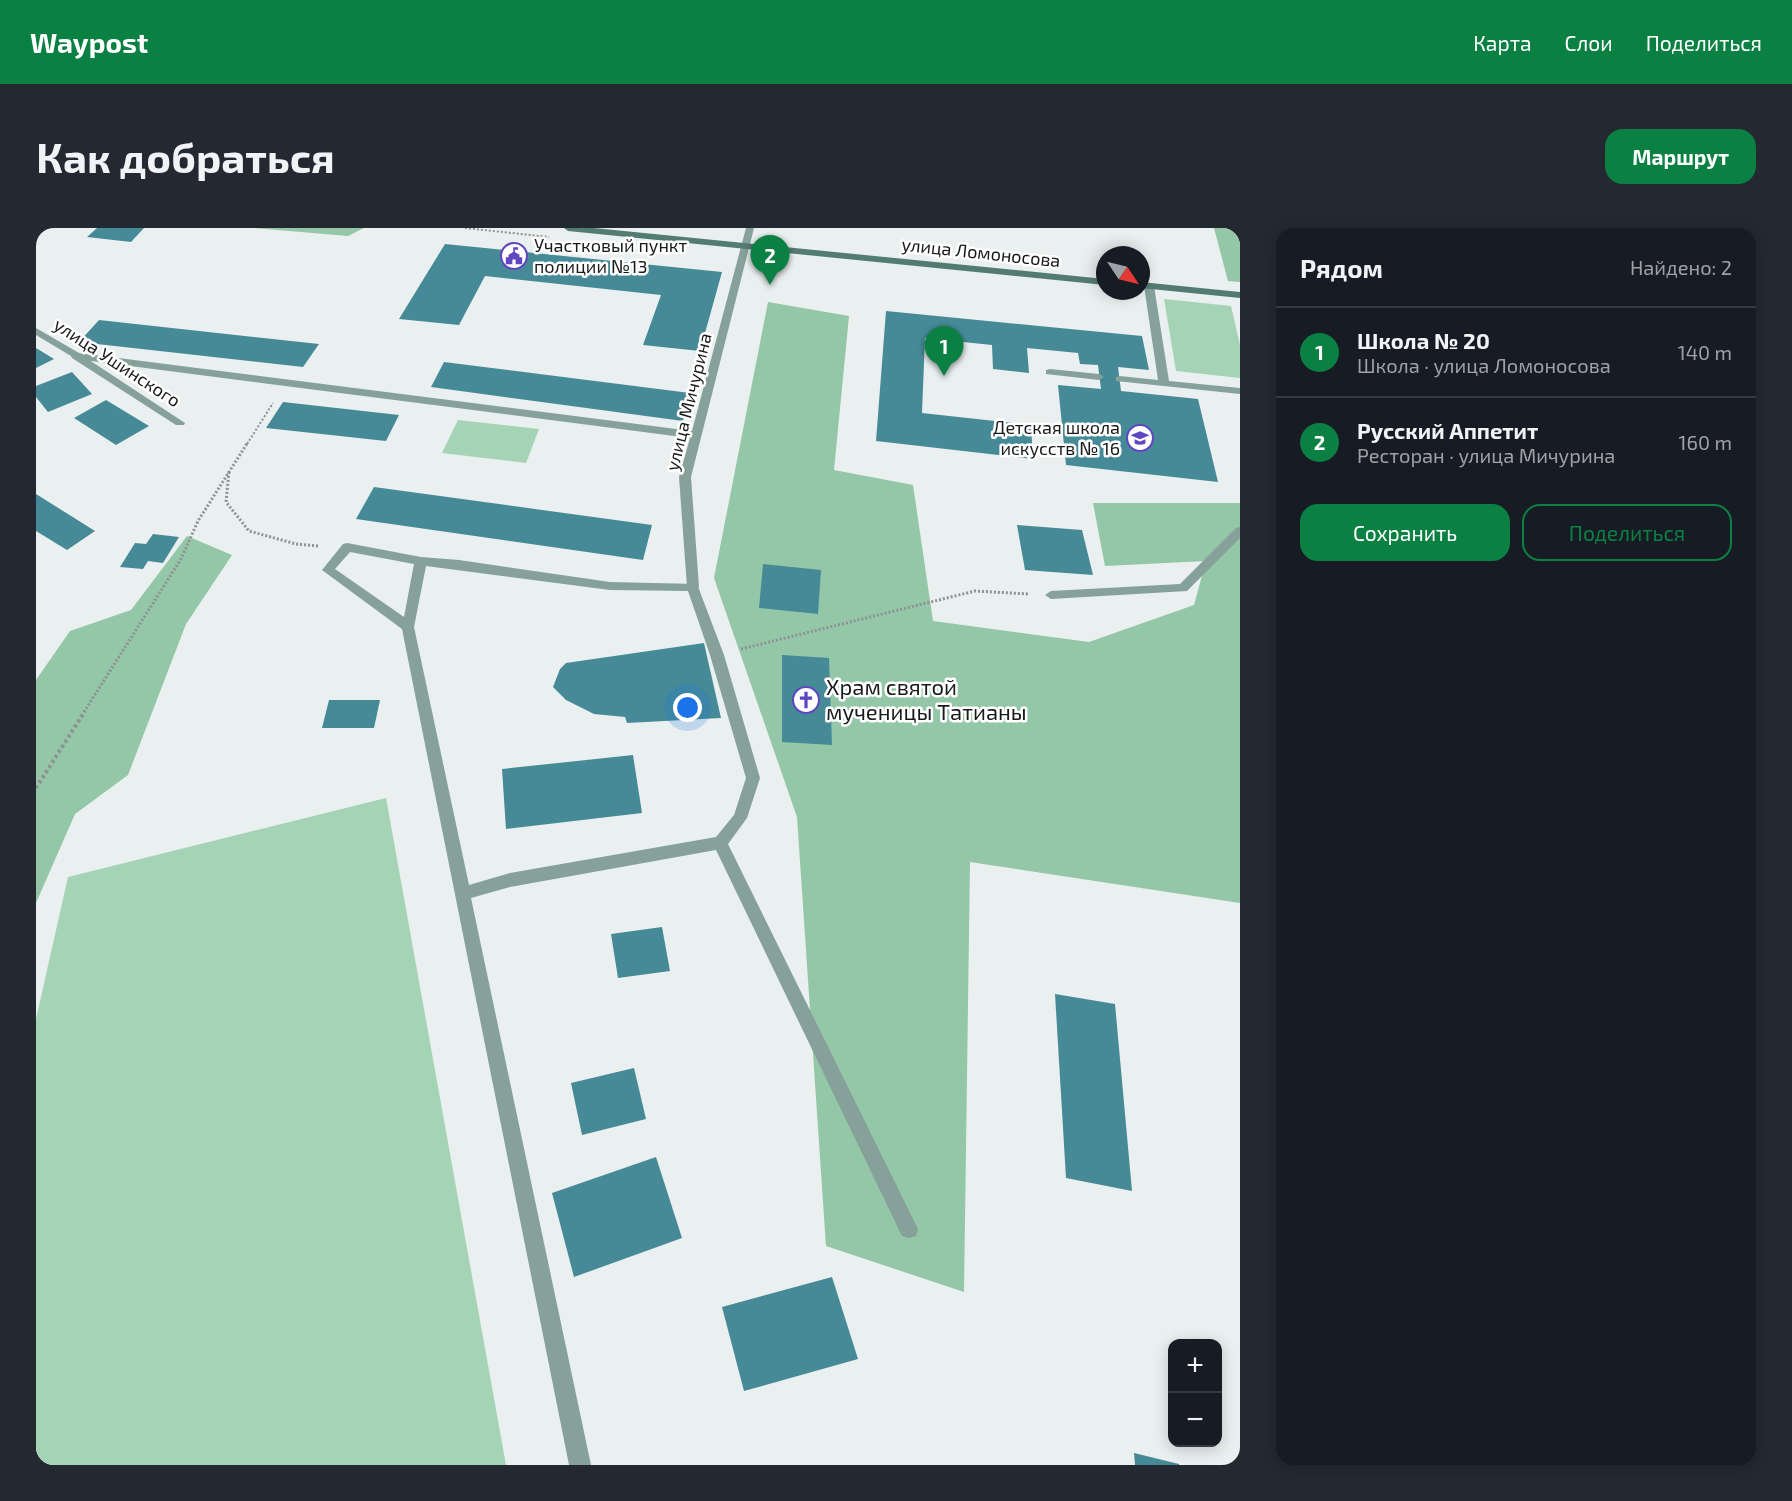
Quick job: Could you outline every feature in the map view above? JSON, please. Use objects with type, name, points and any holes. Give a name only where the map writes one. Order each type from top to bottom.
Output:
[{"type":"main road","name":"улица Ломоносова","points":[[568,228],[1096,281]]},
{"type":"main road","points":[[1150,287],[1239,297]]},
{"type":"street","name":"улица Мичурина","points":[[720,843],[740,818],[753,778],[717,655],[693,587],[685,477],[750,228]]},
{"type":"street","points":[[1148,300],[1164,384]]},
{"type":"street","name":"улица Ушинского","points":[[36,331],[180,423]]},
{"type":"street","points":[[76,356],[696,435]]},
{"type":"street","points":[[1050,372],[1099,377]]},
{"type":"street","points":[[1120,379],[1240,391]]},
{"type":"street","points":[[1051,595],[1183,588],[1240,531]]},
{"type":"street","points":[[408,627],[328,570],[347,547],[421,561],[459,564],[610,586],[693,587]]},
{"type":"street","points":[[421,561],[408,627],[580,1465]]},
{"type":"street","points":[[464,893],[510,880],[720,843],[909,1229]]},
{"type":"path","points":[[1237,228],[1240,237]]},
{"type":"path","points":[[36,788],[181,559],[198,521],[286,383]]},
{"type":"path","points":[[230,471],[226,502],[249,531],[296,544],[347,547]]},
{"type":"path","points":[[717,655],[975,591],[1051,595]]},
{"type":"green space","points":[[254,228],[364,228],[348,236]]},
{"type":"green space","points":[[1214,228],[1240,228],[1240,282],[1228,281]]},
{"type":"green space","points":[[1164,299],[1231,306],[1240,345],[1240,378],[1176,371]]},
{"type":"green space","points":[[768,302],[849,316],[834,470],[913,485],[933,621],[1089,642],[1194,605],[1206,561],[1105,566],[1093,503],[1240,503],[1240,903],[970,862],[964,1292],[826,1246],[797,817],[714,578]]},
{"type":"green space","points":[[458,420],[539,429],[526,463],[442,453]]},
{"type":"green space","points":[[187,536],[232,555],[186,624],[128,775],[75,814],[36,903],[36,680],[70,631],[131,610]]},
{"type":"green space","points":[[386,798],[506,1465],[36,1465],[36,1019],[68,877]]},
{"type":"building","points":[[97,228],[144,228],[131,242],[87,237]]},
{"type":"building","points":[[445,244],[722,272],[700,351],[643,345],[661,295],[485,276],[459,325],[399,319]]},
{"type":"building","points":[[886,311],[1142,336],[1149,370],[1118,367],[1121,391],[1198,399],[1218,482],[1066,465],[1058,385],[1101,389],[1098,365],[1080,364],[1078,353],[1027,348],[1029,373],[993,369],[992,345],[925,338],[922,413],[1031,425],[1033,459],[876,441]]},
{"type":"building","points":[[99,320],[319,344],[303,367],[79,342]]},
{"type":"building","points":[[36,348],[54,359],[36,368]]},
{"type":"building","points":[[444,362],[690,393],[683,421],[431,387]]},
{"type":"building","points":[[72,372],[92,394],[48,412],[36,397],[36,386]]},
{"type":"building","points":[[106,400],[149,426],[116,445],[74,418]]},
{"type":"building","points":[[283,402],[399,415],[386,441],[266,428]]},
{"type":"building","points":[[374,487],[652,525],[643,560],[356,519]]},
{"type":"building","points":[[36,494],[95,531],[67,550],[36,531]]},
{"type":"building","points":[[1017,525],[1082,530],[1093,575],[1025,570]]},
{"type":"building","points":[[153,534],[179,537],[163,563],[148,561],[143,569],[120,567],[135,543],[146,544]]},
{"type":"building","points":[[763,564],[821,570],[818,614],[759,608]]},
{"type":"building","points":[[704,643],[721,718],[627,723],[625,717],[594,714],[566,700],[553,687],[560,669],[566,663]]},
{"type":"building","name":"Храм святой мученицы Татианы","points":[[782,655],[829,658],[832,745],[782,742]]},
{"type":"building","points":[[329,700],[380,700],[374,728],[322,728]]},
{"type":"building","points":[[633,755],[642,813],[506,829],[502,769]]},
{"type":"building","points":[[662,927],[670,971],[618,978],[611,934]]},
{"type":"building","points":[[1055,994],[1115,1004],[1132,1191],[1066,1178]]},
{"type":"building","points":[[634,1068],[646,1119],[582,1135],[571,1083]]},
{"type":"building","points":[[656,1157],[682,1238],[574,1277],[552,1193]]},
{"type":"building","points":[[832,1277],[858,1359],[744,1391],[722,1307]]},
{"type":"building","points":[[1134,1453],[1179,1464],[1179,1465],[1135,1465]]},
{"type":"place","name":"Участковый пункт полиции №13","points":[[514,256]]},
{"type":"place","name":"Русский Аппетит","points":[[770,285]]},
{"type":"place","name":"Школа № 20","points":[[944,376]]},
{"type":"place","name":"Детская школа искусств № 16","points":[[1140,438]]},
{"type":"place","name":"Храм святой мученицы Татианы","points":[[806,700]]}]
